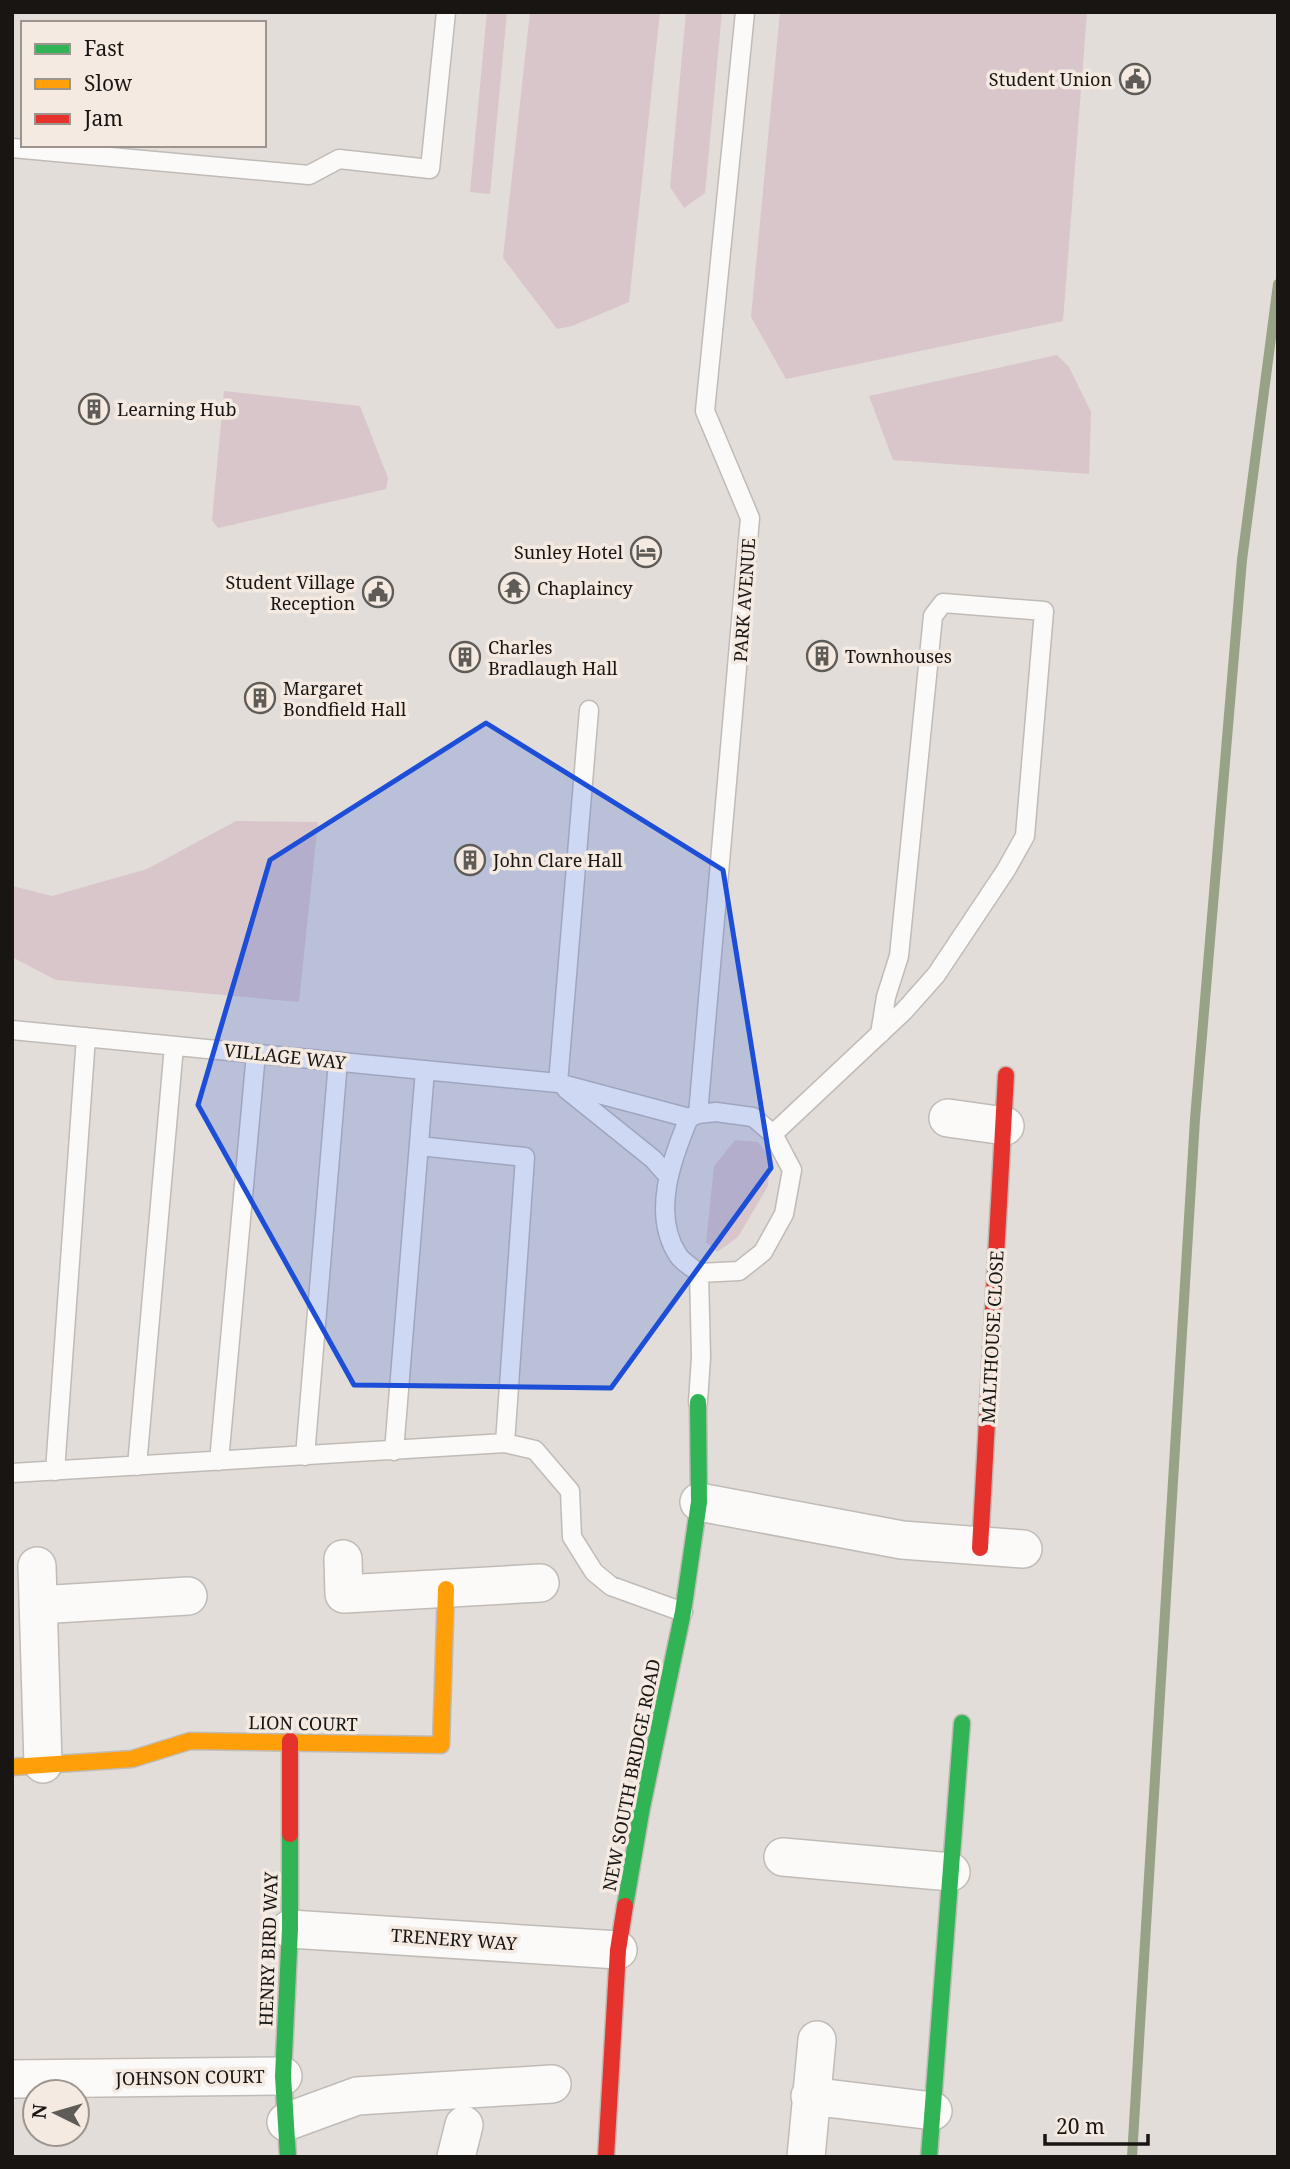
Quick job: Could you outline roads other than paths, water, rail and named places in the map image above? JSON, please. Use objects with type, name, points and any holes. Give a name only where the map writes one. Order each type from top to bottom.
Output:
[{"type":"street","name":"MALTHOUSE CLOSE","points":[[980,1548],[1006,1075]]},
{"type":"street","points":[[948,1118],[1005,1126]]},
{"type":"street","name":"NEW SOUTH BRIDGE ROAD","points":[[606,2157],[618,1950],[642,1808],[683,1612],[699,1502],[698,1402]]},
{"type":"street","points":[[699,1502],[902,1540],[980,1548],[1023,1549]]},
{"type":"street","points":[[343,1559],[344,1594],[540,1583]]},
{"type":"street","points":[[28,1765],[38,1605],[37,1566]]},
{"type":"street","name":"LION COURT","points":[[28,1765],[132,1759],[190,1741],[441,1745],[446,1589]]},
{"type":"street","points":[[38,1605],[188,1596]]},
{"type":"street","points":[[929,2157],[962,1723]]},
{"type":"street","name":"HENRY BIRD WAY","points":[[287,2139],[283,2076],[290,1929],[290,1741]]},
{"type":"street","points":[[783,1857],[951,1872]]},
{"type":"street","name":"TRENERY WAY","points":[[290,1929],[618,1950]]},
{"type":"street","points":[[806,2157],[817,2040]]},
{"type":"street","name":"JOHNSON COURT","points":[[12,2079],[283,2076]]},
{"type":"street","points":[[287,2139],[357,2096],[552,2084]]},
{"type":"street","points":[[810,2096],[933,2110]]},
{"type":"lane","points":[[12,148],[309,175],[339,159],[430,169],[446,12]]},
{"type":"lane","name":"PARK AVENUE","points":[[694,1116],[750,518],[705,411],[745,12]]},
{"type":"lane","points":[[774,1134],[880,1034],[936,975],[1006,870],[1025,836],[1044,611],[943,603],[933,616],[899,956],[886,997],[880,1034]]},
{"type":"lane","points":[[589,710],[558,1083],[594,1109],[653,1159],[668,1177]]},
{"type":"lane","name":"VILLAGE WAY","points":[[13,1029],[558,1083],[694,1116]]},
{"type":"lane","points":[[55,1471],[86,1037]]},
{"type":"lane","points":[[137,1466],[174,1046]]},
{"type":"lane","points":[[219,1461],[256,1054]]},
{"type":"lane","points":[[305,1456],[338,1061]]},
{"type":"lane","points":[[394,1451],[425,1070]]},
{"type":"lane","points":[[716,1112],[753,1117],[774,1134],[792,1170],[785,1214],[763,1252],[739,1271],[699,1273],[678,1255],[669,1230],[665,1207],[668,1177],[694,1116],[716,1112]]},
{"type":"lane","points":[[419,1146],[525,1157],[505,1443]]},
{"type":"lane","points":[[698,1402],[701,1357],[699,1273]]},
{"type":"lane","points":[[12,1473],[505,1443],[535,1450],[570,1491],[572,1537],[594,1572],[611,1586],[683,1612]]},
{"type":"waterway","points":[[1132,2157],[1195,1119],[1242,560],[1278,284]]},
{"type":"place","name":"Student Union","points":[[1135,79]]},
{"type":"place","name":"Learning Hub","points":[[94,409]]},
{"type":"place","name":"Sunley Hotel","points":[[646,552]]},
{"type":"place","name":"Chaplaincy","points":[[514,588]]},
{"type":"place","name":"Student Village Reception","points":[[378,592]]},
{"type":"place","name":"Townhouses","points":[[822,656]]},
{"type":"place","name":"Charles Bradlaugh Hall","points":[[465,657]]},
{"type":"place","name":"Margaret Bondfield Hall","points":[[260,698]]},
{"type":"place","name":"John Clare Hall","points":[[470,860]]}]
